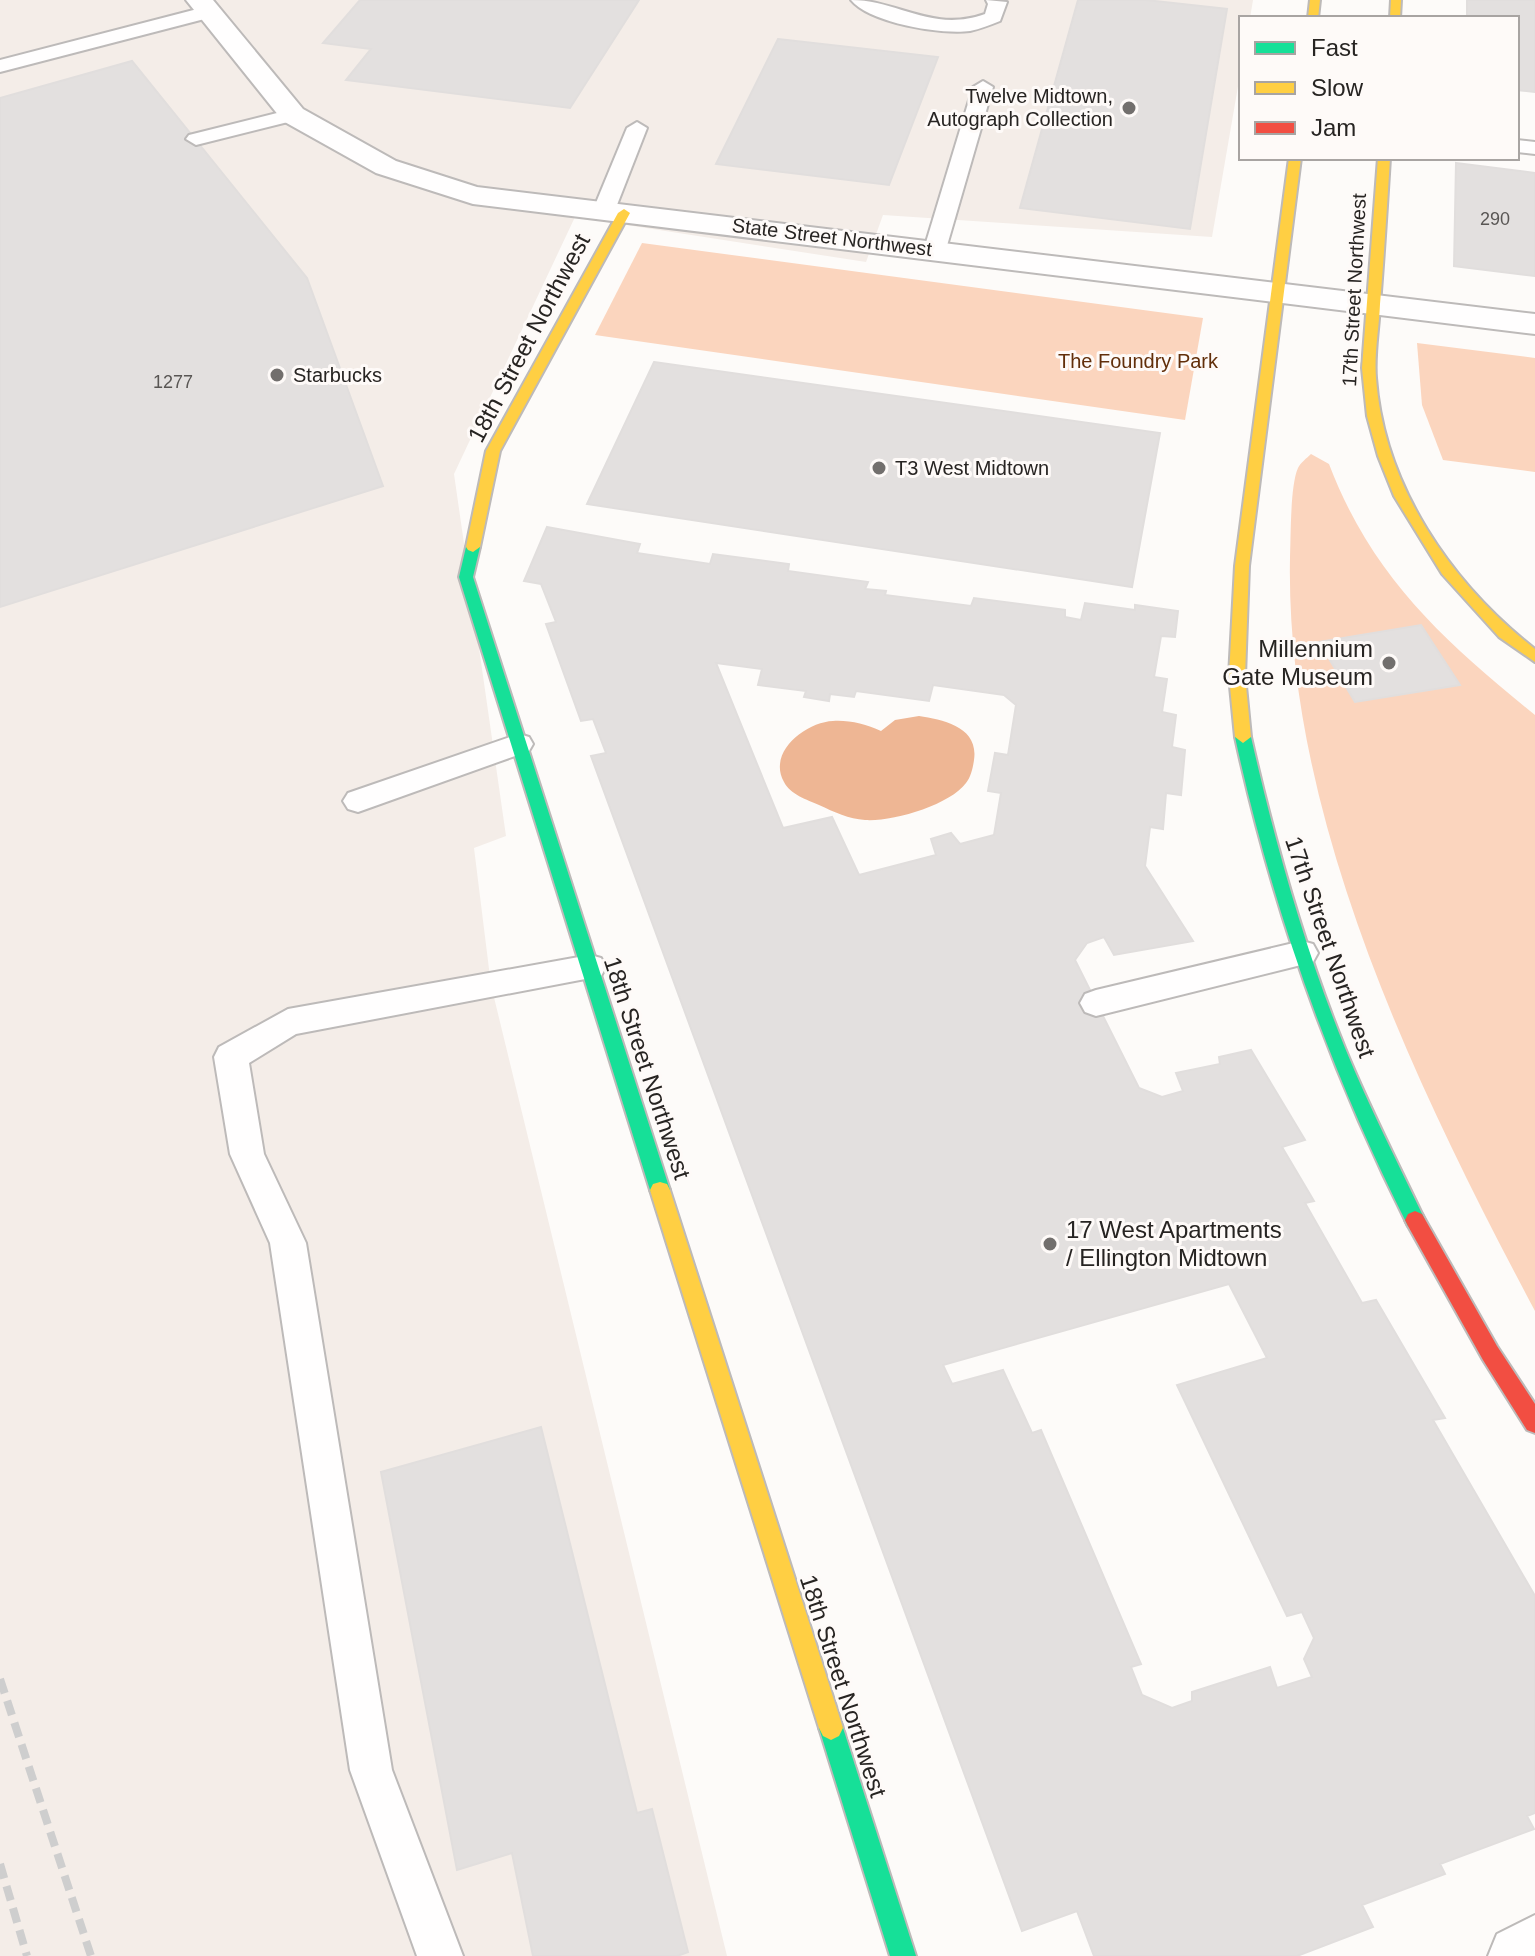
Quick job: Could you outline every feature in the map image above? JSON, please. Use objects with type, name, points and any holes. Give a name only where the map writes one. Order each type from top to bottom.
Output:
[{"type":"main road","name":"17th Street Northwest","points":[[1295,160],[1279,294],[1264,375],[1237,606],[1238,708],[1275,873],[1332,1039],[1420,1234],[1502,1374],[1535,1423]]},
{"type":"main road","name":"17th Street Northwest","points":[[1384,160],[1372,304],[1371,411],[1385,460],[1440,563],[1497,629],[1535,657]]},
{"type":"main road","name":"18th Street Northwest","points":[[614,212],[493,451],[466,577],[903,1956]]},
{"type":"street","name":"State Street Northwest","points":[[204,6],[293,115],[386,167],[473,195],[1535,324]]},
{"type":"street","points":[[1519,1956],[1535,1946]]},
{"type":"lane","points":[[860,0],[865,6],[899,19],[966,26],[993,17],[998,2],[995,0]]},
{"type":"lane","points":[[0,66],[204,6]]},
{"type":"lane","points":[[935,249],[986,78]]},
{"type":"lane","points":[[196,139],[293,115]]},
{"type":"lane","points":[[614,212],[637,128]]},
{"type":"lane","points":[[358,801],[519,744]]},
{"type":"lane","points":[[1096,1003],[1302,953]]},
{"type":"lane","points":[[440,1956],[371,1770],[288,1243],[247,1154],[231,1057],[288,1022],[590,967]]},
{"type":"shaded area","points":[[0,0],[1253,0],[1250,16],[1239,16],[1239,81],[1212,237],[883,215],[866,262],[575,217],[454,474],[506,836],[474,848],[491,985],[727,1956],[0,1956]]},
{"type":"shaded area","points":[[919,716],[958,727],[971,740],[974,749],[968,781],[958,791],[934,805],[890,818],[859,819],[804,799],[784,782],[780,771],[785,750],[801,733],[812,727],[845,721],[881,731],[895,720]]},
{"type":"green space","name":"The Foundry Park","points":[[642,243],[1203,318],[1185,420],[595,335]]},
{"type":"green space","points":[[1417,343],[1535,358],[1535,472],[1443,460],[1422,405]]},
{"type":"green space","points":[[1311,454],[1329,464],[1346,504],[1367,540],[1414,604],[1470,660],[1535,715],[1535,1311],[1446,1135],[1404,1043],[1366,948],[1334,851],[1309,753],[1294,656],[1290,558],[1292,499],[1298,468]]},
{"type":"building","points":[[360,0],[639,0],[570,108],[346,80],[371,49],[323,43]]},
{"type":"building","name":"Twelve Midtown, Autograph Collection","points":[[1078,0],[1146,0],[1227,9],[1190,229],[1020,208]]},
{"type":"building","points":[[1467,0],[1535,0],[1535,92],[1519,90],[1519,16],[1467,16]]},
{"type":"building","points":[[778,39],[938,57],[889,185],[716,164]]},
{"type":"building","points":[[132,61],[307,278],[383,486],[0,607],[0,98]]},
{"type":"building","points":[[1456,163],[1535,173],[1535,276],[1454,266]]},
{"type":"building","name":"T3 West Midtown","points":[[654,362],[1160,433],[1132,587],[587,504]]},
{"type":"building","name":"17 West Apartments / Ellington Midtown","points":[[547,527],[640,544],[637,553],[710,564],[713,554],[789,564],[788,571],[868,582],[865,589],[886,591],[885,595],[971,606],[974,598],[1065,610],[1065,617],[1081,620],[1085,603],[1135,610],[1135,605],[1178,611],[1175,637],[1161,636],[1154,677],[1167,679],[1162,712],[1176,715],[1172,747],[1185,750],[1181,795],[1166,793],[1163,829],[1150,827],[1145,866],[1193,941],[1114,955],[1104,937],[1087,943],[1075,960],[1139,1088],[1162,1097],[1183,1091],[1176,1073],[1220,1064],[1219,1057],[1251,1050],[1305,1140],[1282,1147],[1314,1201],[1305,1203],[1362,1303],[1376,1300],[1445,1418],[1433,1420],[1535,1596],[1535,1813],[1527,1816],[1534,1829],[1440,1864],[1445,1874],[1362,1905],[1373,1927],[1297,1956],[1094,1956],[1077,1911],[1022,1931],[591,756],[606,753],[593,719],[581,721],[546,624],[556,622],[541,584],[524,581]],"holes":[[[716,663],[762,669],[758,685],[806,691],[804,697],[829,701],[830,694],[854,697],[856,691],[929,701],[933,685],[1004,695],[1016,705],[1008,755],[995,753],[988,791],[1001,793],[994,835],[960,844],[951,833],[931,839],[936,855],[859,875],[832,817],[783,828]],[[1229,1284],[1267,1358],[1177,1385],[1287,1616],[1302,1612],[1314,1638],[1304,1659],[1312,1677],[1277,1688],[1270,1667],[1192,1692],[1192,1701],[1172,1708],[1142,1695],[1131,1667],[1141,1664],[1041,1430],[1032,1433],[1003,1370],[952,1384],[943,1365]]]},
{"type":"building","name":"Millennium Gate Museum","points":[[1421,625],[1460,685],[1355,702],[1319,642]]},
{"type":"building","points":[[541,1427],[637,1813],[652,1809],[688,1952],[677,1956],[533,1956],[512,1853],[457,1870],[381,1472]]},
{"type":"railway","points":[[0,1679],[91,1956]]},
{"type":"railway","points":[[0,1864],[27,1956]]},
{"type":"traffic: fast","points":[[473,547],[466,577],[660,1190]]},
{"type":"traffic: fast","points":[[1243,737],[1273,861],[1312,984],[1359,1105],[1415,1220]]},
{"type":"traffic: fast","points":[[831,1728],[903,1956]]},
{"type":"traffic: slow","points":[[1313,16],[1315,0]]},
{"type":"traffic: slow","points":[[1395,16],[1396,0]]},
{"type":"traffic: slow","points":[[1243,737],[1237,676],[1242,566],[1295,160]]},
{"type":"traffic: slow","points":[[1384,160],[1369,377],[1374,416],[1385,456],[1401,496],[1447,571],[1504,633],[1535,657]]},
{"type":"traffic: slow","points":[[473,547],[493,451],[624,213]]},
{"type":"traffic: slow","points":[[660,1190],[831,1728]]},
{"type":"traffic: jam","points":[[1415,1220],[1490,1353],[1535,1423]]},
{"type":"place","name":"Twelve Midtown, Autograph Collection","points":[[1129,108]]},
{"type":"place","name":"Starbucks","points":[[277,375]]},
{"type":"place","name":"T3 West Midtown","points":[[879,468]]},
{"type":"place","name":"Millennium Gate Museum","points":[[1389,663]]},
{"type":"place","name":"17 West Apartments / Ellington Midtown","points":[[1050,1244]]}]
